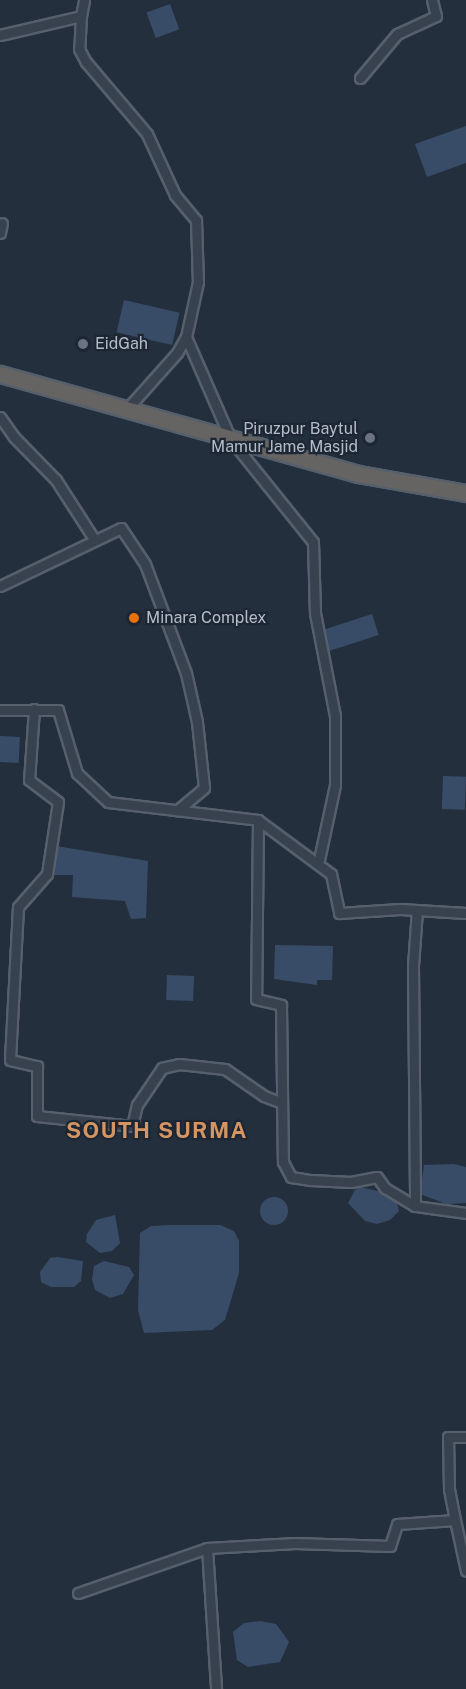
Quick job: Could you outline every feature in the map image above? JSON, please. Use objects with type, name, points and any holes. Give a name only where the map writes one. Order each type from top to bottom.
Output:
[{"type":"highway","points":[[0,374],[358,474],[466,493]]},
{"type":"street","points":[[84,0],[79,49],[86,62],[147,134],[175,195],[196,220],[198,282],[186,337],[177,353],[126,410]]},
{"type":"street","points":[[360,78],[397,34],[436,16],[432,0]]},
{"type":"street","points":[[0,35],[81,16]]},
{"type":"street","points":[[186,337],[231,440],[313,542],[315,613],[335,716],[335,784],[318,864]]},
{"type":"street","points":[[0,417],[14,438],[56,480],[94,539]]},
{"type":"street","points":[[0,586],[121,528],[145,564],[186,673],[197,722],[204,788],[177,811]]},
{"type":"street","points":[[10,1060],[18,906],[47,874],[58,802],[29,780],[34,709]]},
{"type":"street","points":[[0,710],[58,710],[77,773],[108,802],[258,820],[331,874],[339,913],[417,910],[466,913]]},
{"type":"street","points":[[258,820],[256,999],[281,1005],[283,1162],[291,1177],[351,1182],[377,1177],[385,1188],[415,1206],[466,1213]]},
{"type":"street","points":[[415,1206],[413,966],[417,910]]},
{"type":"street","points":[[0,1061],[10,1060],[37,1066],[37,1116],[132,1126],[136,1105],[162,1068],[179,1064],[225,1069],[264,1096],[282,1103]]},
{"type":"street","points":[[466,1437],[448,1437],[449,1489],[466,1571]]},
{"type":"street","points":[[78,1593],[207,1548],[295,1543],[390,1546],[397,1524],[455,1520]]},
{"type":"street","points":[[207,1548],[216,1689]]},
{"type":"water","points":[[170,4],[179,29],[156,38],[147,13]]},
{"type":"water","points":[[466,126],[466,163],[427,177],[415,144]]},
{"type":"water","points":[[124,300],[180,313],[172,345],[117,332]]},
{"type":"water","points":[[372,614],[379,635],[327,652],[321,631]]},
{"type":"water","points":[[0,736],[20,737],[19,763],[0,762]]},
{"type":"water","points":[[443,776],[466,777],[465,810],[442,809]]},
{"type":"water","points":[[56,846],[148,861],[146,918],[131,919],[125,901],[72,897],[73,875],[54,875]]},
{"type":"water","points":[[275,945],[333,946],[332,980],[317,980],[317,985],[274,979]]},
{"type":"water","points":[[167,975],[194,976],[193,1001],[166,1000]]},
{"type":"water","points":[[454,1164],[466,1167],[466,1203],[446,1204],[420,1194],[424,1165]]},
{"type":"water","points":[[360,1187],[395,1195],[399,1211],[390,1220],[377,1224],[365,1221],[348,1203],[355,1190]]},
{"type":"water","points":[[274,1197],[284,1201],[288,1211],[284,1221],[274,1225],[264,1221],[260,1211],[264,1201]]},
{"type":"water","points":[[115,1215],[120,1243],[112,1251],[100,1253],[86,1242],[87,1234],[96,1220]]},
{"type":"water","points":[[220,1225],[234,1231],[239,1241],[239,1273],[225,1320],[212,1330],[144,1333],[138,1310],[140,1233],[151,1226]]},
{"type":"water","points":[[50,1258],[83,1261],[81,1281],[74,1287],[51,1287],[41,1282],[40,1272]]},
{"type":"water","points":[[104,1261],[129,1267],[134,1275],[123,1294],[110,1298],[95,1290],[92,1279],[94,1266]]},
{"type":"water","points":[[260,1621],[276,1624],[289,1642],[280,1662],[248,1667],[237,1660],[233,1632],[244,1623]]},
{"type":"place","name":"EidGah","points":[[83,344]]},
{"type":"place","name":"Piruzpur Baytul Mamur Jame Masjid","points":[[370,438]]},
{"type":"place","name":"Minara Complex","points":[[134,618]]},
{"type":"district","name":"SOUTH SURMA","points":[[157,1131]]}]
